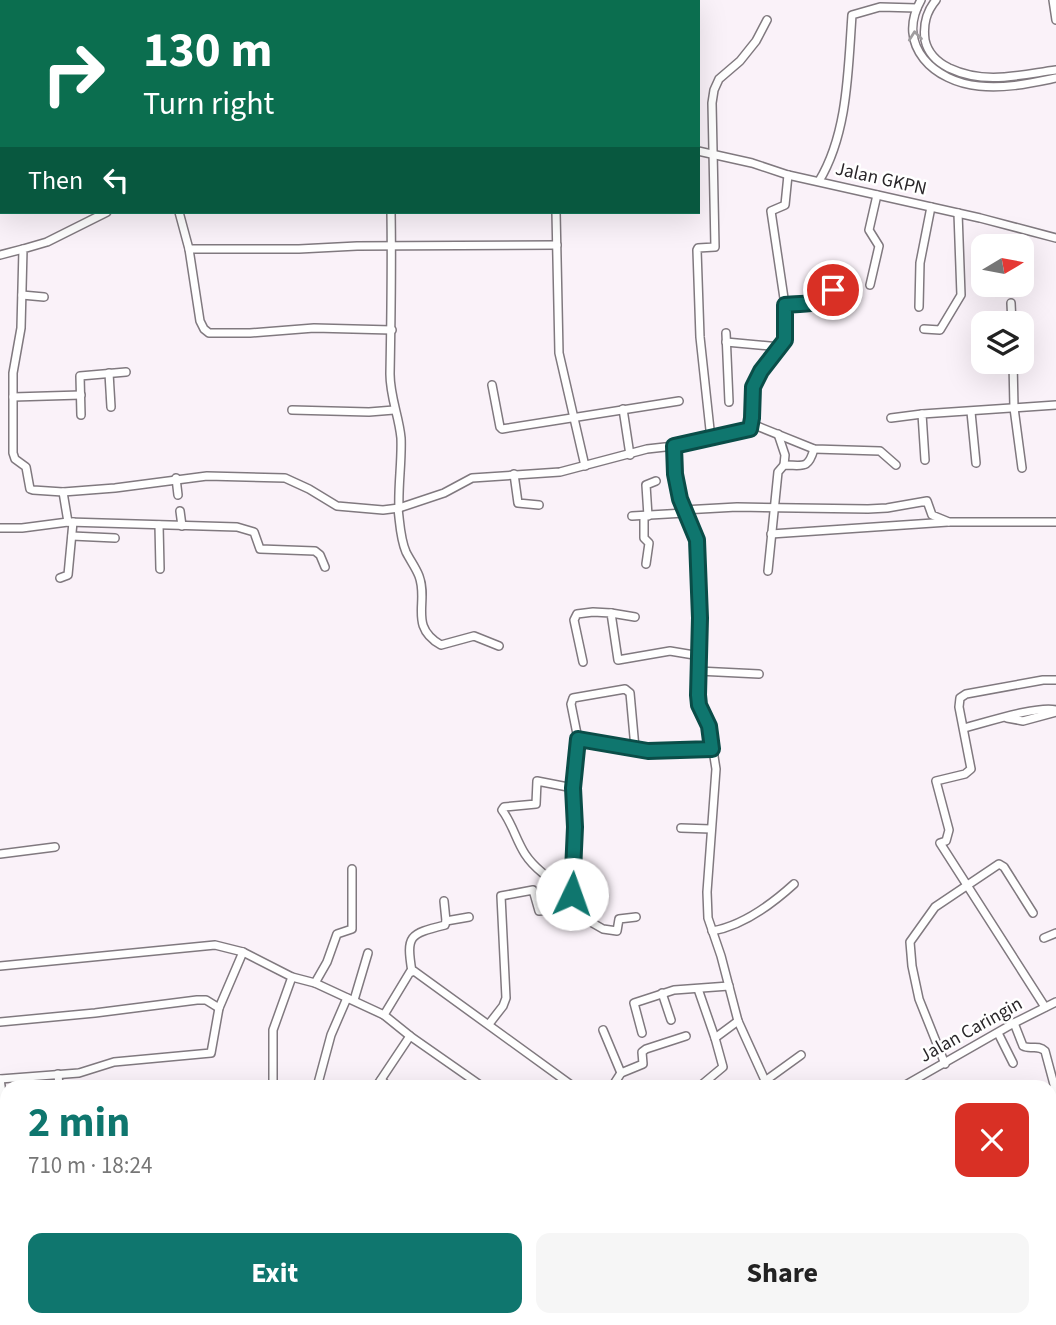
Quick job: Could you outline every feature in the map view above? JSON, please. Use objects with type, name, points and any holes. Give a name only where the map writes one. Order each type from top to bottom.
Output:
[{"type":"street","points":[[819,181],[834,153],[848,78],[852,15],[880,7],[913,8],[921,0]]},
{"type":"street","points":[[936,0],[926,16],[924,26],[927,47],[940,63],[960,73],[983,79],[1056,70]]},
{"type":"street","points":[[1053,0],[1056,20]]},
{"type":"street","points":[[913,8],[914,43],[918,52],[946,77],[977,86],[994,87],[1056,78]]},
{"type":"street","points":[[711,439],[700,337],[697,250],[715,247],[712,103],[719,79],[756,41],[767,20]]},
{"type":"street","name":"Jalan GKPN","points":[[700,152],[1056,238]]},
{"type":"street","points":[[23,249],[20,342],[13,373],[13,453],[15,460],[26,467],[30,489],[63,492],[206,476],[285,478],[337,506],[376,510],[399,508],[444,493],[472,478],[560,472],[647,449],[711,439],[750,429],[753,387],[761,371],[785,340],[785,305],[771,211],[785,205],[788,175]]},
{"type":"street","points":[[870,285],[879,246],[869,230],[877,195]]},
{"type":"street","points":[[919,307],[920,263],[931,207]]},
{"type":"street","points":[[924,329],[940,330],[961,295],[958,213]]},
{"type":"street","points":[[0,255],[47,242],[103,214]]},
{"type":"street","points":[[180,214],[189,248],[200,321],[209,333],[314,328],[392,330]]},
{"type":"street","points":[[391,214],[393,247],[390,377],[401,440],[399,508],[403,543],[419,577],[422,590],[420,608],[425,631],[442,645],[474,636],[499,646]]},
{"type":"street","points":[[556,214],[559,354],[584,466]]},
{"type":"street","points":[[189,248],[284,250],[357,246],[557,245]]},
{"type":"street","points":[[785,305],[818,303],[825,300],[833,290],[849,291]]},
{"type":"street","points":[[22,295],[44,297]]},
{"type":"street","points":[[1011,303],[1011,311]]},
{"type":"street","points":[[726,333],[729,402]]},
{"type":"street","points":[[726,342],[780,347]]},
{"type":"street","points":[[81,415],[80,376],[126,372]]},
{"type":"street","points":[[109,373],[111,407]]},
{"type":"street","points":[[1013,374],[1014,408],[1022,468]]},
{"type":"street","points":[[492,385],[499,427],[502,429],[679,401]]},
{"type":"street","points":[[13,397],[81,395]]},
{"type":"street","points":[[891,418],[1056,405]]},
{"type":"street","points":[[623,409],[630,455]]},
{"type":"street","points":[[292,410],[394,410]]},
{"type":"street","points":[[971,412],[976,463]]},
{"type":"street","points":[[922,414],[925,460]]},
{"type":"street","points":[[751,424],[814,449],[880,451],[896,465]]},
{"type":"street","points":[[768,571],[778,472],[785,465],[785,455],[778,434]]},
{"type":"street","points":[[674,446],[675,474],[684,512],[697,540],[699,705],[709,726],[716,769],[707,892],[712,931],[722,956],[738,1021],[765,1080]]},
{"type":"street","points":[[785,465],[807,464],[814,449]]},
{"type":"street","points":[[514,474],[518,503],[539,505]]},
{"type":"street","points":[[176,478],[178,495]]},
{"type":"street","points":[[646,564],[649,543],[644,538],[646,485],[656,481]]},
{"type":"street","points":[[61,578],[68,575],[72,536],[63,492]]},
{"type":"street","points":[[632,516],[713,507],[887,508],[926,501],[932,515],[949,522]]},
{"type":"street","points":[[180,511],[182,526]]},
{"type":"street","points":[[0,528],[71,522],[248,529],[254,532],[260,549],[315,551],[320,555],[325,567]]},
{"type":"street","points":[[772,534],[949,522],[1056,522]]},
{"type":"street","points":[[159,525],[160,569]]},
{"type":"street","points":[[72,536],[115,538]]},
{"type":"street","points":[[583,662],[575,616],[593,612],[635,617]]},
{"type":"street","points":[[611,613],[618,660],[670,651],[699,656]]},
{"type":"street","points":[[698,671],[759,674]]},
{"type":"street","points":[[1045,1007],[940,843],[946,841],[949,830],[936,781],[965,774],[971,769],[958,702],[966,694],[1056,680]]},
{"type":"street","points":[[569,909],[575,827],[573,788],[578,739],[571,704],[573,698],[625,689],[629,694],[635,748]]},
{"type":"street","points":[[964,728],[1041,709],[1056,711]]},
{"type":"street","points":[[578,739],[648,751],[712,749]]},
{"type":"street","points":[[572,894],[533,864],[523,852],[509,817],[502,810],[504,807],[536,804],[537,781],[573,788]]},
{"type":"street","points":[[681,828],[711,830]]},
{"type":"street","points":[[0,854],[55,847]]},
{"type":"street","points":[[945,1063],[919,999],[910,942],[934,907],[999,864],[1004,867],[1033,913]]},
{"type":"street","points":[[315,984],[327,962],[337,934],[352,929],[352,869]]},
{"type":"street","points":[[712,931],[735,924],[770,904],[794,884]]},
{"type":"street","points":[[489,1024],[506,998],[501,896],[533,890],[539,911],[569,909],[603,929],[615,931],[619,919],[636,917]]},
{"type":"street","points":[[384,1015],[412,972],[409,940],[414,934],[445,925],[444,901]]},
{"type":"street","points":[[446,921],[469,917]]},
{"type":"street","points":[[1044,938],[1056,933]]},
{"type":"street","points":[[0,966],[215,944],[243,952],[292,977],[315,984],[384,1015],[473,1080]]},
{"type":"street","points":[[0,1079],[79,1073],[114,1062],[211,1053],[219,1008],[243,952]]},
{"type":"street","points":[[319,1080],[331,1035],[351,999],[368,953]]},
{"type":"street","points":[[412,972],[418,972],[565,1080]]},
{"type":"street","points":[[273,1080],[273,1030],[292,977]]},
{"type":"street","points":[[642,1033],[634,1003],[679,989],[729,986]]},
{"type":"street","points":[[698,989],[723,1067],[707,1080]]},
{"type":"street","points":[[662,993],[671,1020]]},
{"type":"street","points":[[0,1022],[197,1000],[206,1000],[219,1008]]},
{"type":"street","name":"Jalan Caringin","points":[[915,1080],[1056,1002]]},
{"type":"street","points":[[715,1038],[738,1021]]},
{"type":"street","points":[[1014,1023],[1023,1045],[1045,1051],[1053,1080]]},
{"type":"street","points":[[603,1030],[621,1073]]},
{"type":"street","points":[[998,1033],[1013,1063]]},
{"type":"street","points":[[381,1080],[410,1036]]},
{"type":"street","points":[[616,1080],[621,1073],[643,1064],[642,1052],[646,1049],[686,1036]]},
{"type":"street","points":[[772,1080],[801,1055]]},
{"type":"street","points":[[58,1074],[58,1080]]},
{"type":"route","points":[[572,894],[575,827],[573,788],[578,739],[648,751],[712,749],[709,726],[699,705],[698,695],[700,618],[697,540],[680,499],[675,474],[674,446],[750,429],[753,387],[768,360],[785,340],[785,305],[818,303],[825,300],[833,290]]}]
